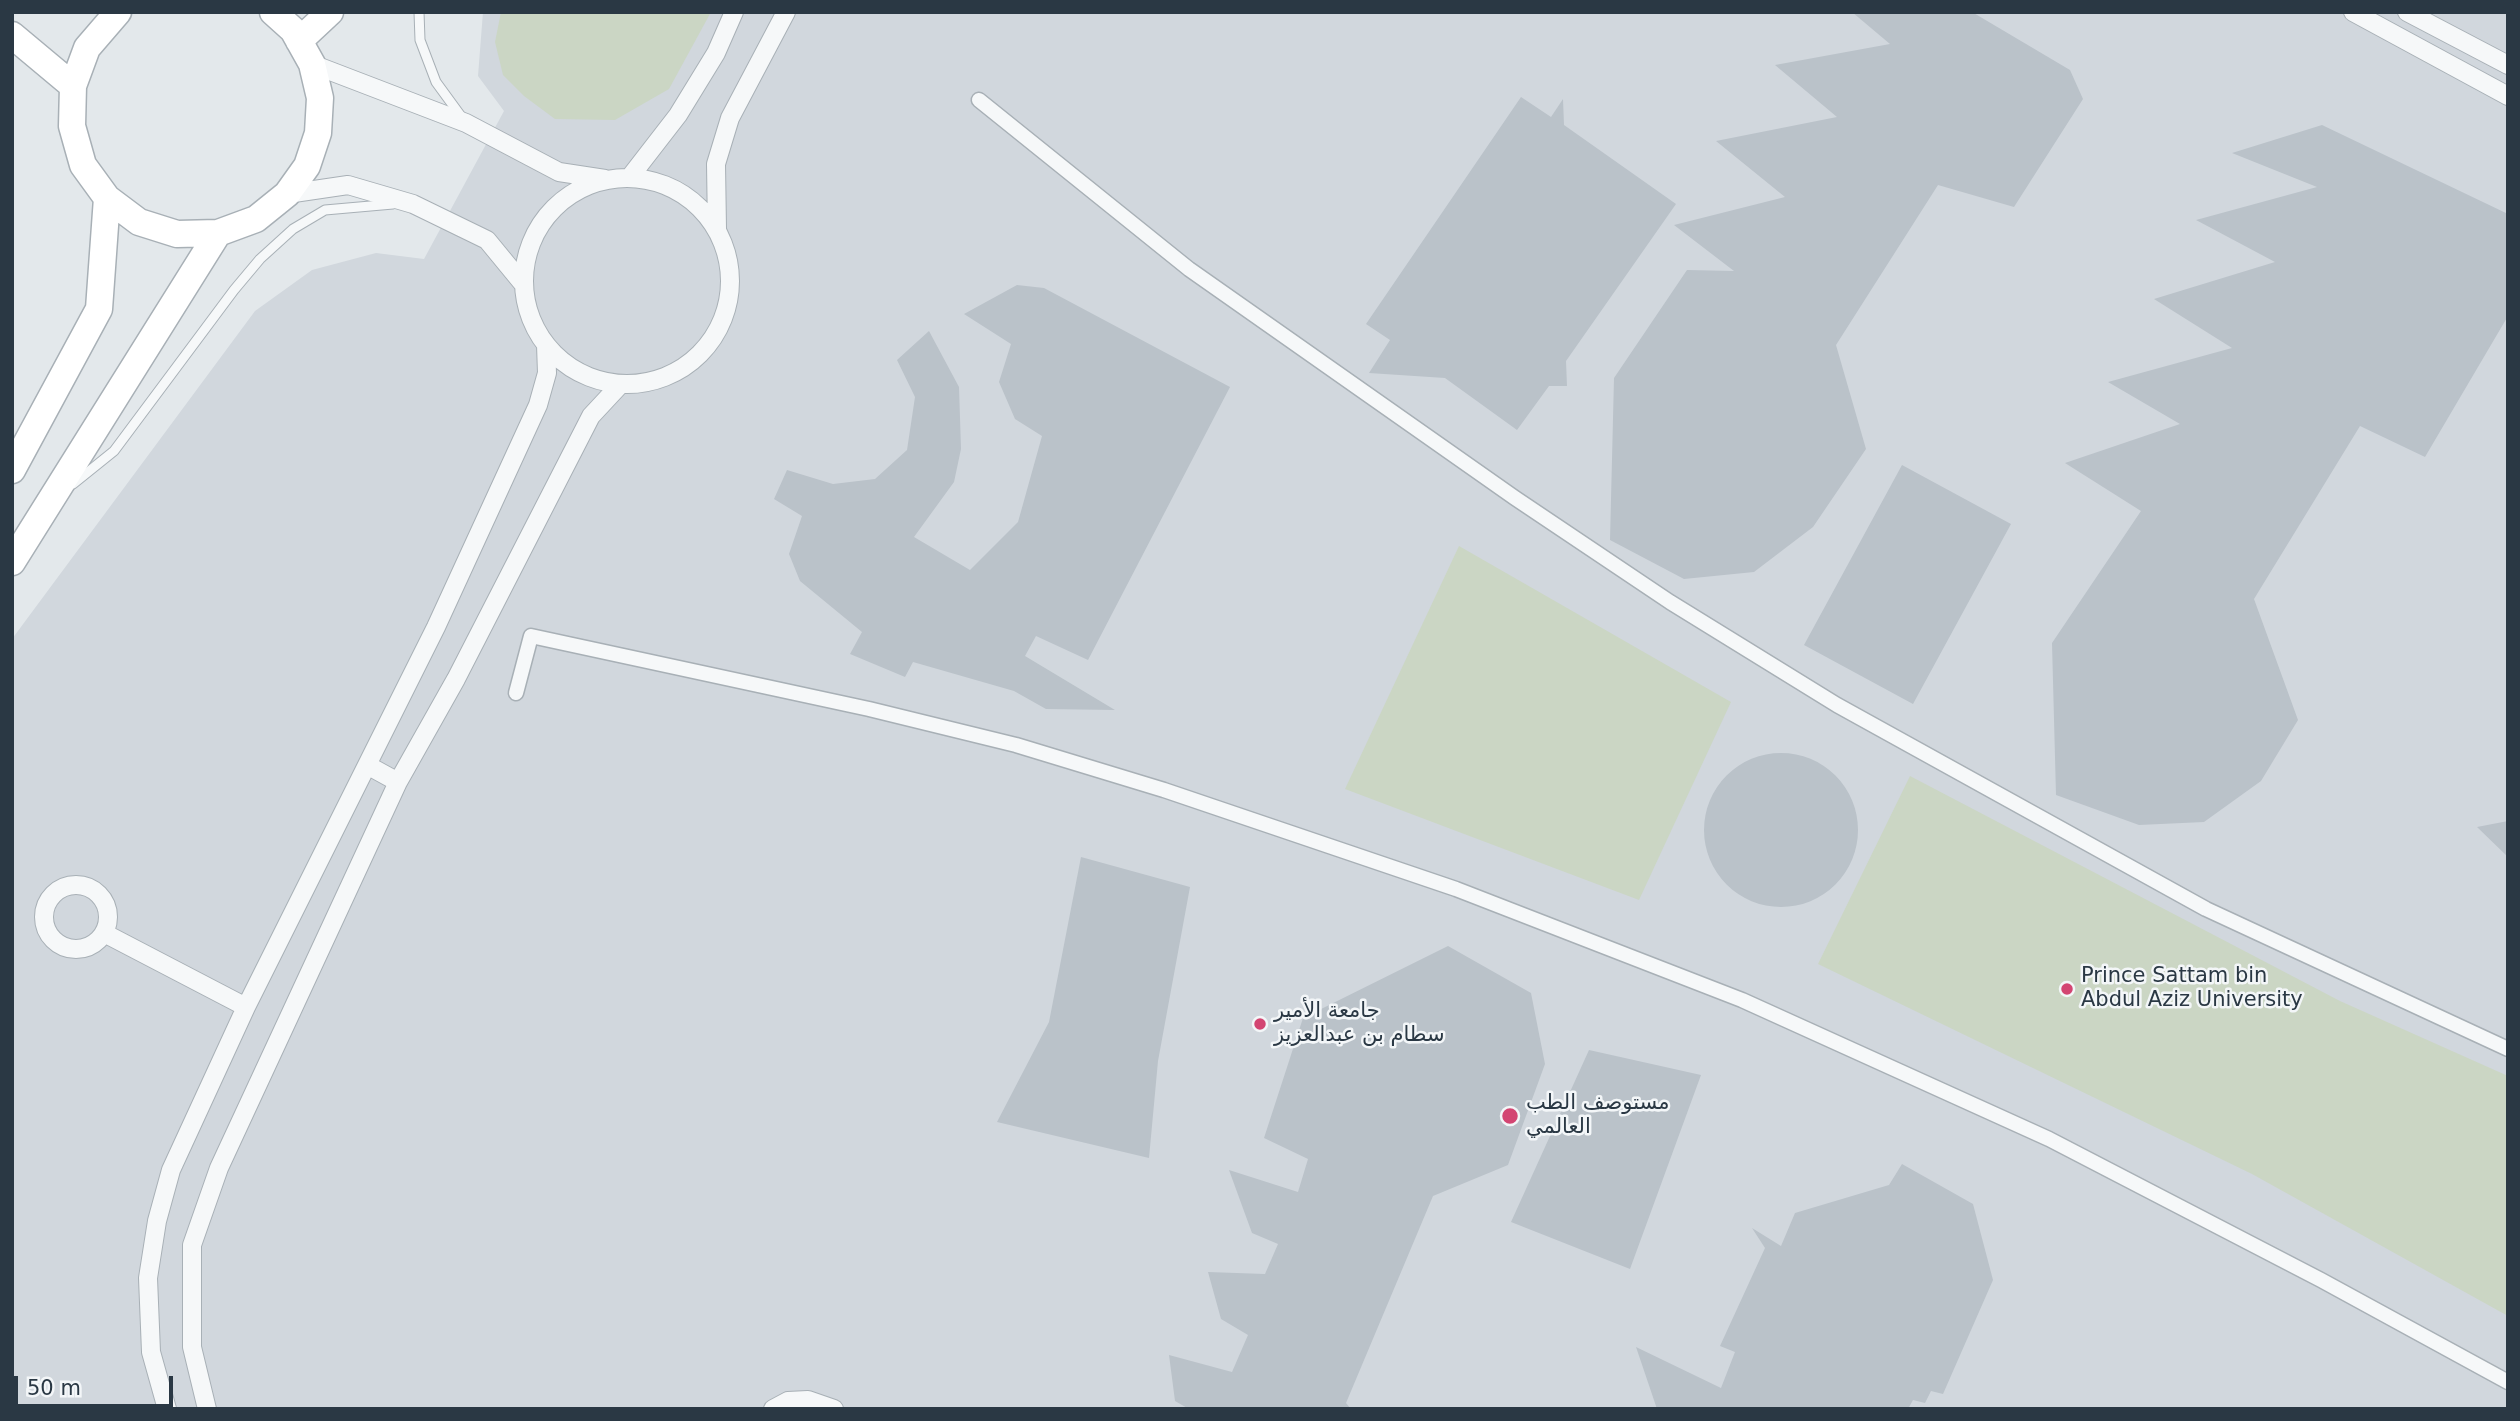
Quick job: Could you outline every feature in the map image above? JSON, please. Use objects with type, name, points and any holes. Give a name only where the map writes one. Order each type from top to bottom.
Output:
[{"type":"main road","points":[[118,12],[87,48],[73,86],[72,126],[83,165],[107,198],[139,222],[177,234],[218,233],[256,219],[287,194],[307,166],[318,133],[320,98],[312,64],[293,30],[273,12]]},
{"type":"main road","points":[[299,41],[330,12]]},
{"type":"main road","points":[[12,35],[73,86]]},
{"type":"main road","points":[[12,470],[99,309],[107,198]]},
{"type":"main road","points":[[12,562],[218,233]]},
{"type":"street","points":[[629,177],[678,116],[716,53],[734,12]]},
{"type":"street","points":[[717,229],[716,164],[730,118],[786,12]]},
{"type":"street","points":[[2353,12],[2508,96]]},
{"type":"street","points":[[2407,12],[2508,65]]},
{"type":"street","points":[[312,64],[467,123],[559,172],[606,179],[629,177],[664,184],[695,202],[717,229],[729,258],[730,288],[724,319],[708,346],[685,367],[657,380],[618,387],[568,367],[546,345],[530,317],[524,285],[528,249],[545,218],[572,193],[606,179]]},
{"type":"street","points":[[979,100],[1189,269],[1515,498],[1670,602],[1838,705],[2206,909],[2508,1049]]},
{"type":"street","points":[[287,194],[348,186],[413,204],[487,240],[524,285]]},
{"type":"street","points":[[167,1409],[151,1352],[148,1278],[157,1221],[171,1170],[246,1007],[436,627],[538,405],[547,373],[546,345]]},
{"type":"street","points":[[207,1409],[192,1347],[192,1245],[219,1168],[398,782],[456,679],[591,416],[618,387]]},
{"type":"street","points":[[516,693],[531,636],[869,709],[1016,746],[1164,790],[1455,889],[1742,1000],[2038,1134],[2321,1280],[2508,1382]]},
{"type":"street","points":[[367,765],[398,782]]},
{"type":"street","points":[[104,933],[246,1007]]},
{"type":"street","points":[[773,1409],[788,1401],[808,1400],[834,1409]]},
{"type":"lane","points":[[419,12],[420,40],[436,82],[467,123]]},
{"type":"lane","points":[[49,502],[114,451],[226,300],[260,259],[293,229],[325,210],[367,204],[413,204]]},
{"type":"shaded area","name":"جامعة الأمير سطام بن عبدالعزيز","points":[[483,12],[2508,12],[2508,1409],[12,1409],[12,639],[255,311],[312,270],[376,253],[424,259],[504,111],[478,76]]},
{"type":"green space","points":[[501,12],[711,12],[669,89],[615,120],[555,119],[524,96],[503,75],[495,42]]},
{"type":"green space","points":[[1459,546],[1731,702],[1639,900],[1345,789]]},
{"type":"green space","points":[[1910,776],[2340,1001],[2508,1076],[2508,1316],[2252,1174],[1818,964]]},
{"type":"building","points":[[1852,12],[1972,12],[2070,70],[2083,99],[2014,207],[1938,185],[1836,345],[1866,449],[1813,527],[1754,572],[1684,579],[1610,540],[1614,378],[1687,270],[1734,271],[1674,225],[1785,197],[1716,141],[1837,117],[1775,65],[1890,44]]},
{"type":"building","points":[[1521,97],[1551,117],[1563,99],[1564,125],[1676,204],[1566,361],[1567,386],[1549,386],[1517,430],[1445,378],[1369,373],[1390,340],[1366,324]]},
{"type":"building","points":[[2322,125],[2508,214],[2508,316],[2425,457],[2360,426],[2254,599],[2298,720],[2261,781],[2204,822],[2139,825],[2056,795],[2052,643],[2141,511],[2065,463],[2180,424],[2108,382],[2232,348],[2154,299],[2275,262],[2196,220],[2317,187],[2232,153]]},
{"type":"building","points":[[1017,285],[1044,288],[1230,387],[1088,660],[1036,636],[1025,656],[1115,710],[1046,709],[1014,691],[913,662],[905,677],[850,654],[862,632],[800,581],[789,554],[802,516],[774,499],[787,470],[833,484],[875,479],[907,450],[915,397],[897,360],[929,331],[959,387],[961,449],[954,482],[914,537],[970,570],[1018,522],[1042,436],[1015,419],[999,382],[1011,344],[964,314]]},
{"type":"building","points":[[1902,465],[2011,524],[1913,704],[1804,645]]},
{"type":"building","points":[[1781,753],[1810,759],[1835,776],[1852,801],[1858,830],[1852,859],[1835,884],[1810,901],[1781,907],[1752,901],[1727,884],[1710,859],[1704,830],[1710,801],[1727,776],[1752,759]]},
{"type":"building","points":[[2508,821],[2508,857],[2477,827]]},
{"type":"building","points":[[1081,857],[1190,887],[1158,1061],[1149,1158],[997,1122],[1049,1022]]},
{"type":"building","points":[[1448,946],[1531,993],[1545,1064],[1508,1165],[1433,1196],[1346,1403],[1351,1409],[1189,1409],[1175,1401],[1169,1355],[1232,1372],[1248,1335],[1221,1319],[1208,1272],[1265,1274],[1278,1244],[1252,1233],[1229,1170],[1298,1192],[1308,1159],[1264,1138],[1303,1018]]},
{"type":"building","points":[[1589,1050],[1701,1075],[1630,1269],[1511,1222]]},
{"type":"building","points":[[1902,1164],[1973,1204],[1993,1280],[1943,1394],[1931,1391],[1925,1403],[1913,1400],[1908,1409],[1657,1409],[1636,1347],[1721,1388],[1735,1352],[1720,1346],[1765,1248],[1752,1228],[1781,1246],[1795,1213],[1889,1185]]},
{"type":"place","name":"Prince Sattam bin Abdul Aziz University","points":[[2067,989]]},
{"type":"place","name":"جامعة الأمير سطام بن عبدالعزيز","points":[[1260,1024]]},
{"type":"place","name":"مستوصف الطب العالمي","points":[[1510,1116]]}]
